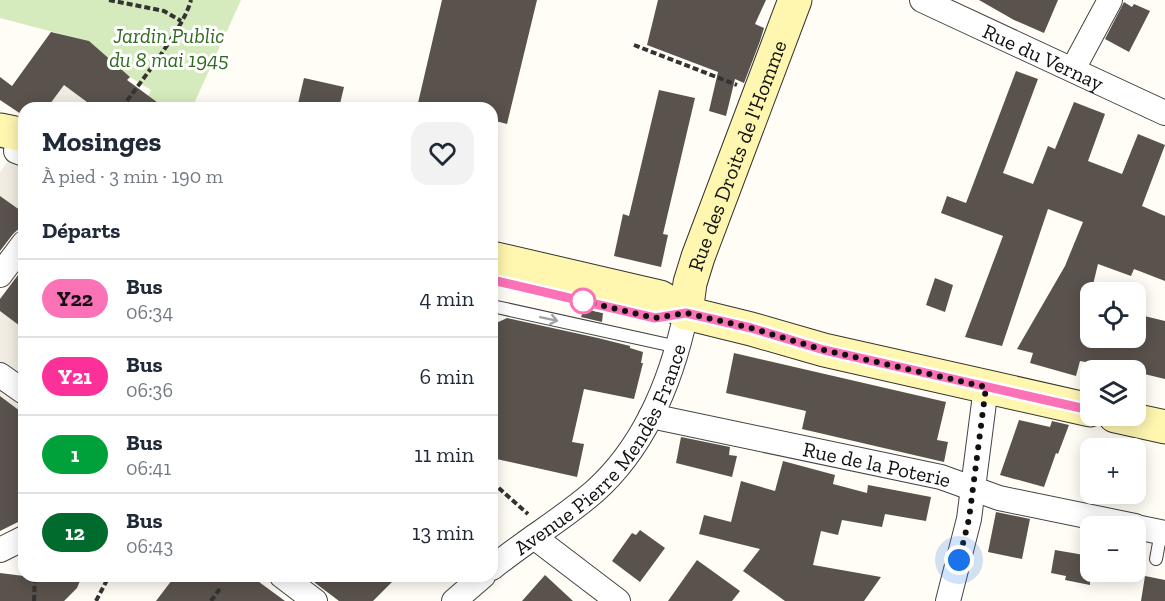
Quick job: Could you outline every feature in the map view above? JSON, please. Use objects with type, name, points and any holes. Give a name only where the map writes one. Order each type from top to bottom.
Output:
[{"type":"main road","name":"Rue des Droits de l'Homme","points":[[686,313],[690,283],[698,257],[795,0]]},
{"type":"main road","points":[[498,259],[660,297],[686,313],[751,328],[824,350],[1080,408]]},
{"type":"main road","points":[[498,281],[655,318],[686,313]]},
{"type":"main road","points":[[1146,423],[1165,427]]},
{"type":"street","points":[[1073,69],[1110,0]]},
{"type":"street","name":"Rue du Vernay","points":[[928,1],[1165,113]]},
{"type":"street","name":"Avenue Pierre Mendès France","points":[[498,563],[582,502],[622,462],[651,416],[671,372],[686,313]]},
{"type":"street","points":[[0,375],[18,388]]},
{"type":"street","points":[[948,601],[969,519],[986,387]]},
{"type":"street","name":"Rue de la Poterie","points":[[651,416],[941,477],[999,498],[1086,516]]},
{"type":"street","name":"Rue de la Poterie","points":[[1146,528],[1163,532]]},
{"type":"street","points":[[538,533],[618,601]]},
{"type":"street","points":[[0,550],[18,541]]},
{"type":"street","points":[[290,582],[315,601]]},
{"type":"street","points":[[454,601],[476,582]]},
{"type":"lane","points":[[498,307],[678,348]]},
{"type":"lane","points":[[1156,559],[1163,532]]},
{"type":"path","points":[[109,0],[164,10],[181,21]]},
{"type":"path","points":[[126,102],[181,21],[191,0]]},
{"type":"path","points":[[634,45],[760,94]]},
{"type":"path","points":[[498,488],[514,500],[538,533]]},
{"type":"path","points":[[34,601],[35,582]]},
{"type":"path","points":[[96,601],[106,582]]},
{"type":"path","points":[[210,601],[221,587]]},
{"type":"green space","name":"Jardin Public du 8 mai 1945","points":[[0,0],[241,0],[195,102],[156,102],[148,96],[151,90],[130,77],[88,41],[0,18]]},
{"type":"shaded area","points":[[64,85],[87,102],[51,102]]},
{"type":"shaded area","points":[[18,148],[18,209],[0,196],[0,172]]},
{"type":"shaded area","points":[[0,311],[18,324],[18,410],[0,396]]},
{"type":"building","points":[[442,0],[537,0],[507,124],[498,122],[498,102],[418,102]]},
{"type":"building","points":[[658,0],[766,0],[755,24],[764,28],[760,41],[744,83],[735,79],[726,116],[709,111],[718,72],[647,45]]},
{"type":"building","points":[[979,0],[1058,0],[1044,33],[1014,20]]},
{"type":"building","points":[[1124,2],[1132,7],[1134,4],[1150,11],[1129,52],[1105,39]]},
{"type":"building","points":[[51,32],[89,41],[130,77],[127,80],[157,102],[87,102],[64,85],[51,102],[18,102],[18,112],[0,100],[0,77],[12,86]]},
{"type":"building","points":[[1016,71],[1038,79],[1003,173],[1033,184],[1048,146],[1055,149],[1074,102],[1105,114],[1088,161],[1122,174],[1138,134],[1165,145],[1142,206],[1165,216],[1165,281],[1134,269],[1131,276],[1098,264],[1094,282],[1080,282],[1080,348],[1146,348],[1146,316],[1165,321],[1165,379],[1146,374],[1146,360],[1080,360],[1076,376],[1030,363],[1033,353],[1017,349],[1065,266],[1083,222],[1048,209],[1002,346],[965,337],[1003,236],[941,213],[947,196],[966,203]]},
{"type":"building","points":[[304,78],[344,87],[340,102],[298,102]]},
{"type":"building","points":[[659,90],[695,98],[663,234],[668,235],[661,267],[614,256],[623,214],[629,216]]},
{"type":"building","points":[[0,196],[18,209],[18,229],[0,251]]},
{"type":"building","points":[[18,275],[18,324],[0,311],[0,299]]},
{"type":"building","points":[[935,278],[953,285],[945,312],[926,305]]},
{"type":"building","points":[[584,309],[603,313],[602,322],[581,317]]},
{"type":"building","points":[[507,318],[630,346],[630,348],[643,352],[641,363],[643,363],[634,399],[584,389],[572,442],[584,444],[577,477],[498,459],[498,322]]},
{"type":"building","points":[[734,353],[946,402],[937,440],[948,442],[944,462],[802,429],[806,411],[726,393]]},
{"type":"building","points":[[0,396],[18,410],[18,522],[0,531]]},
{"type":"building","points":[[1019,420],[1050,427],[1052,421],[1069,425],[1044,487],[1000,475]]},
{"type":"building","points":[[681,437],[730,447],[729,455],[737,456],[732,477],[676,463]]},
{"type":"building","points":[[783,461],[835,475],[833,484],[867,493],[868,485],[931,497],[926,521],[885,514],[882,527],[842,520],[838,535],[821,531],[813,565],[881,577],[864,601],[785,601],[743,571],[760,549],[699,534],[704,515],[731,522],[741,481],[775,491]]},
{"type":"building","points":[[996,512],[1030,519],[1022,559],[988,552]]},
{"type":"building","points":[[640,530],[665,548],[640,582],[612,561],[632,533],[636,535]]},
{"type":"building","points":[[1055,550],[1080,554],[1080,582],[1090,582],[1090,585],[1065,580],[1066,576],[1051,573]]},
{"type":"building","points":[[697,560],[740,591],[732,601],[668,601]]},
{"type":"building","points":[[0,573],[18,575],[18,582],[80,582],[77,588],[64,601],[0,601]]},
{"type":"building","points":[[545,575],[573,601],[522,601]]},
{"type":"building","points":[[1146,576],[1165,580],[1165,601],[1141,601]]},
{"type":"building","points":[[170,582],[259,582],[285,601],[156,601]]},
{"type":"building","points":[[314,582],[392,582],[373,601],[339,601]]},
{"type":"bus line","name":"Y22","points":[[498,281],[655,318],[686,313],[751,328],[824,350],[1080,408]]},
{"type":"route","points":[[583,301],[655,318],[686,313],[751,328],[824,350],[986,387],[969,519],[959,560]]}]
